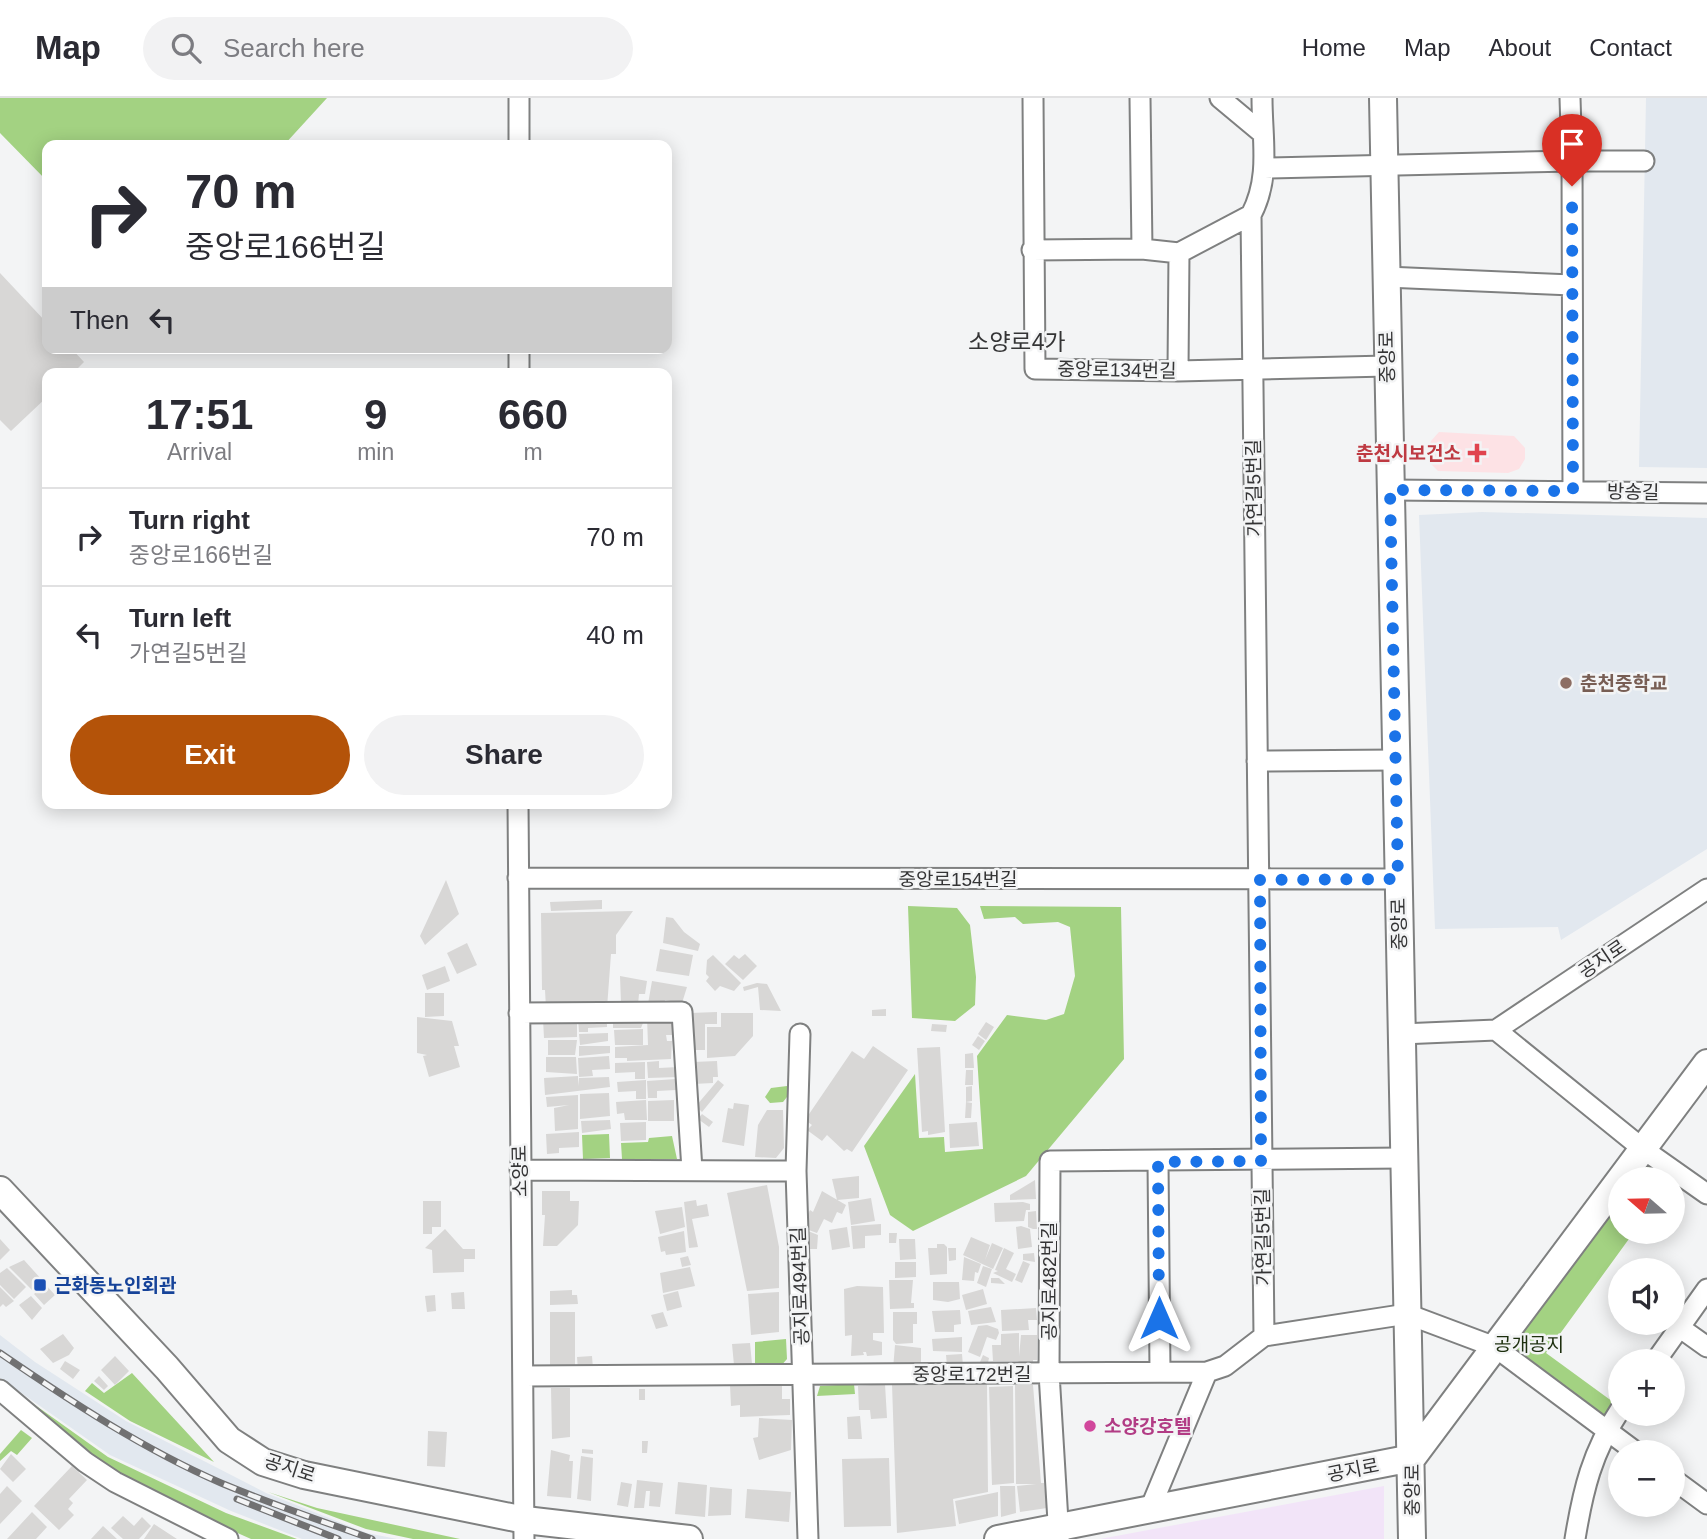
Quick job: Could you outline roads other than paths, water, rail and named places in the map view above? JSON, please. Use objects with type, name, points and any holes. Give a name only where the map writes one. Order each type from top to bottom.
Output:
[{"type":"street","points":[[519,98],[519,140]]},
{"type":"street","name":"중앙로134번길","points":[[1033,98],[1032,250],[1035,369],[1178,371],[1387,366]]},
{"type":"street","points":[[1140,98],[1142,249]]},
{"type":"street","points":[[1220,98],[1262,133]]},
{"type":"street","name":"가연길5번길","points":[[1262,98],[1265,168],[1261,194],[1251,215],[1264,1336]]},
{"type":"street","name":"중앙로","points":[[1383,98],[1412,1539]]},
{"type":"street","points":[[1570,98],[1573,491]]},
{"type":"street","points":[[1265,168],[1644,161]]},
{"type":"street","points":[[1032,250],[1142,249],[1178,253],[1251,215]]},
{"type":"street","points":[[1178,253],[1178,371]]},
{"type":"street","points":[[1386,276],[1572,285]]},
{"type":"street","name":"방송길","points":[[1390,490],[1707,493]]},
{"type":"street","points":[[1257,761],[1396,760]]},
{"type":"street","name":"소양로","points":[[518,809],[524,1529]]},
{"type":"street","name":"중앙로154번길","points":[[518,878],[1398,879]]},
{"type":"street","name":"공지로","points":[[1496,1030],[1707,888]]},
{"type":"street","points":[[519,1013],[682,1012],[688,1143],[692,1170]]},
{"type":"street","points":[[1401,1034],[1496,1030],[1643,1149],[1707,1194]]},
{"type":"street","name":"공지로494번길","points":[[800,1034],[796,1171],[808,1539]]},
{"type":"street","points":[[1412,1458],[1707,1063]]},
{"type":"street","points":[[1160,1370],[1158,1162],[1403,1158]]},
{"type":"street","name":"공지로482번길","points":[[1059,1533],[1049,1373],[1050,1161],[1158,1162]]},
{"type":"street","points":[[520,1170],[796,1171]]},
{"type":"street","name":"공지로","points":[[0,1190],[167,1368],[229,1440],[263,1462],[304,1475],[524,1529],[689,1539]]},
{"type":"street","points":[[1685,1318],[1707,1289]]},
{"type":"street","points":[[1407,1314],[1496,1347],[1619,1440]]},
{"type":"street","name":"중앙로172번길","points":[[523,1376],[802,1376],[1160,1370],[1207,1372],[1225,1366],[1264,1336],[1407,1314]]},
{"type":"street","points":[[1685,1330],[1707,1347]]},
{"type":"street","points":[[1150,1509],[1207,1372]]},
{"type":"street","points":[[0,1390],[85,1462],[115,1482],[198,1534],[228,1539]]},
{"type":"street","points":[[1575,1539],[1584,1483],[1609,1426]]},
{"type":"street","name":"공지로","points":[[998,1539],[1059,1533],[1150,1509],[1412,1458]]},
{"type":"street","points":[[1685,1488],[1707,1504]]},
{"type":"railway","points":[[0,1353],[107,1423],[192,1470],[259,1498],[372,1539]]},
{"type":"railway","points":[[237,1499],[338,1539]]},
{"type":"place","name":"춘천시보건소","points":[[1477,453]]},
{"type":"place","name":"춘천중학교","points":[[1566,683]]},
{"type":"place","name":"근화동노인회관","points":[[40,1285]]},
{"type":"place","name":"소양강호텔","points":[[1090,1426]]},
{"type":"district","name":"소양로4가","points":[[1017,342]]},
{"type":"park label","name":"공개공지","points":[[1529,1344]]}]
